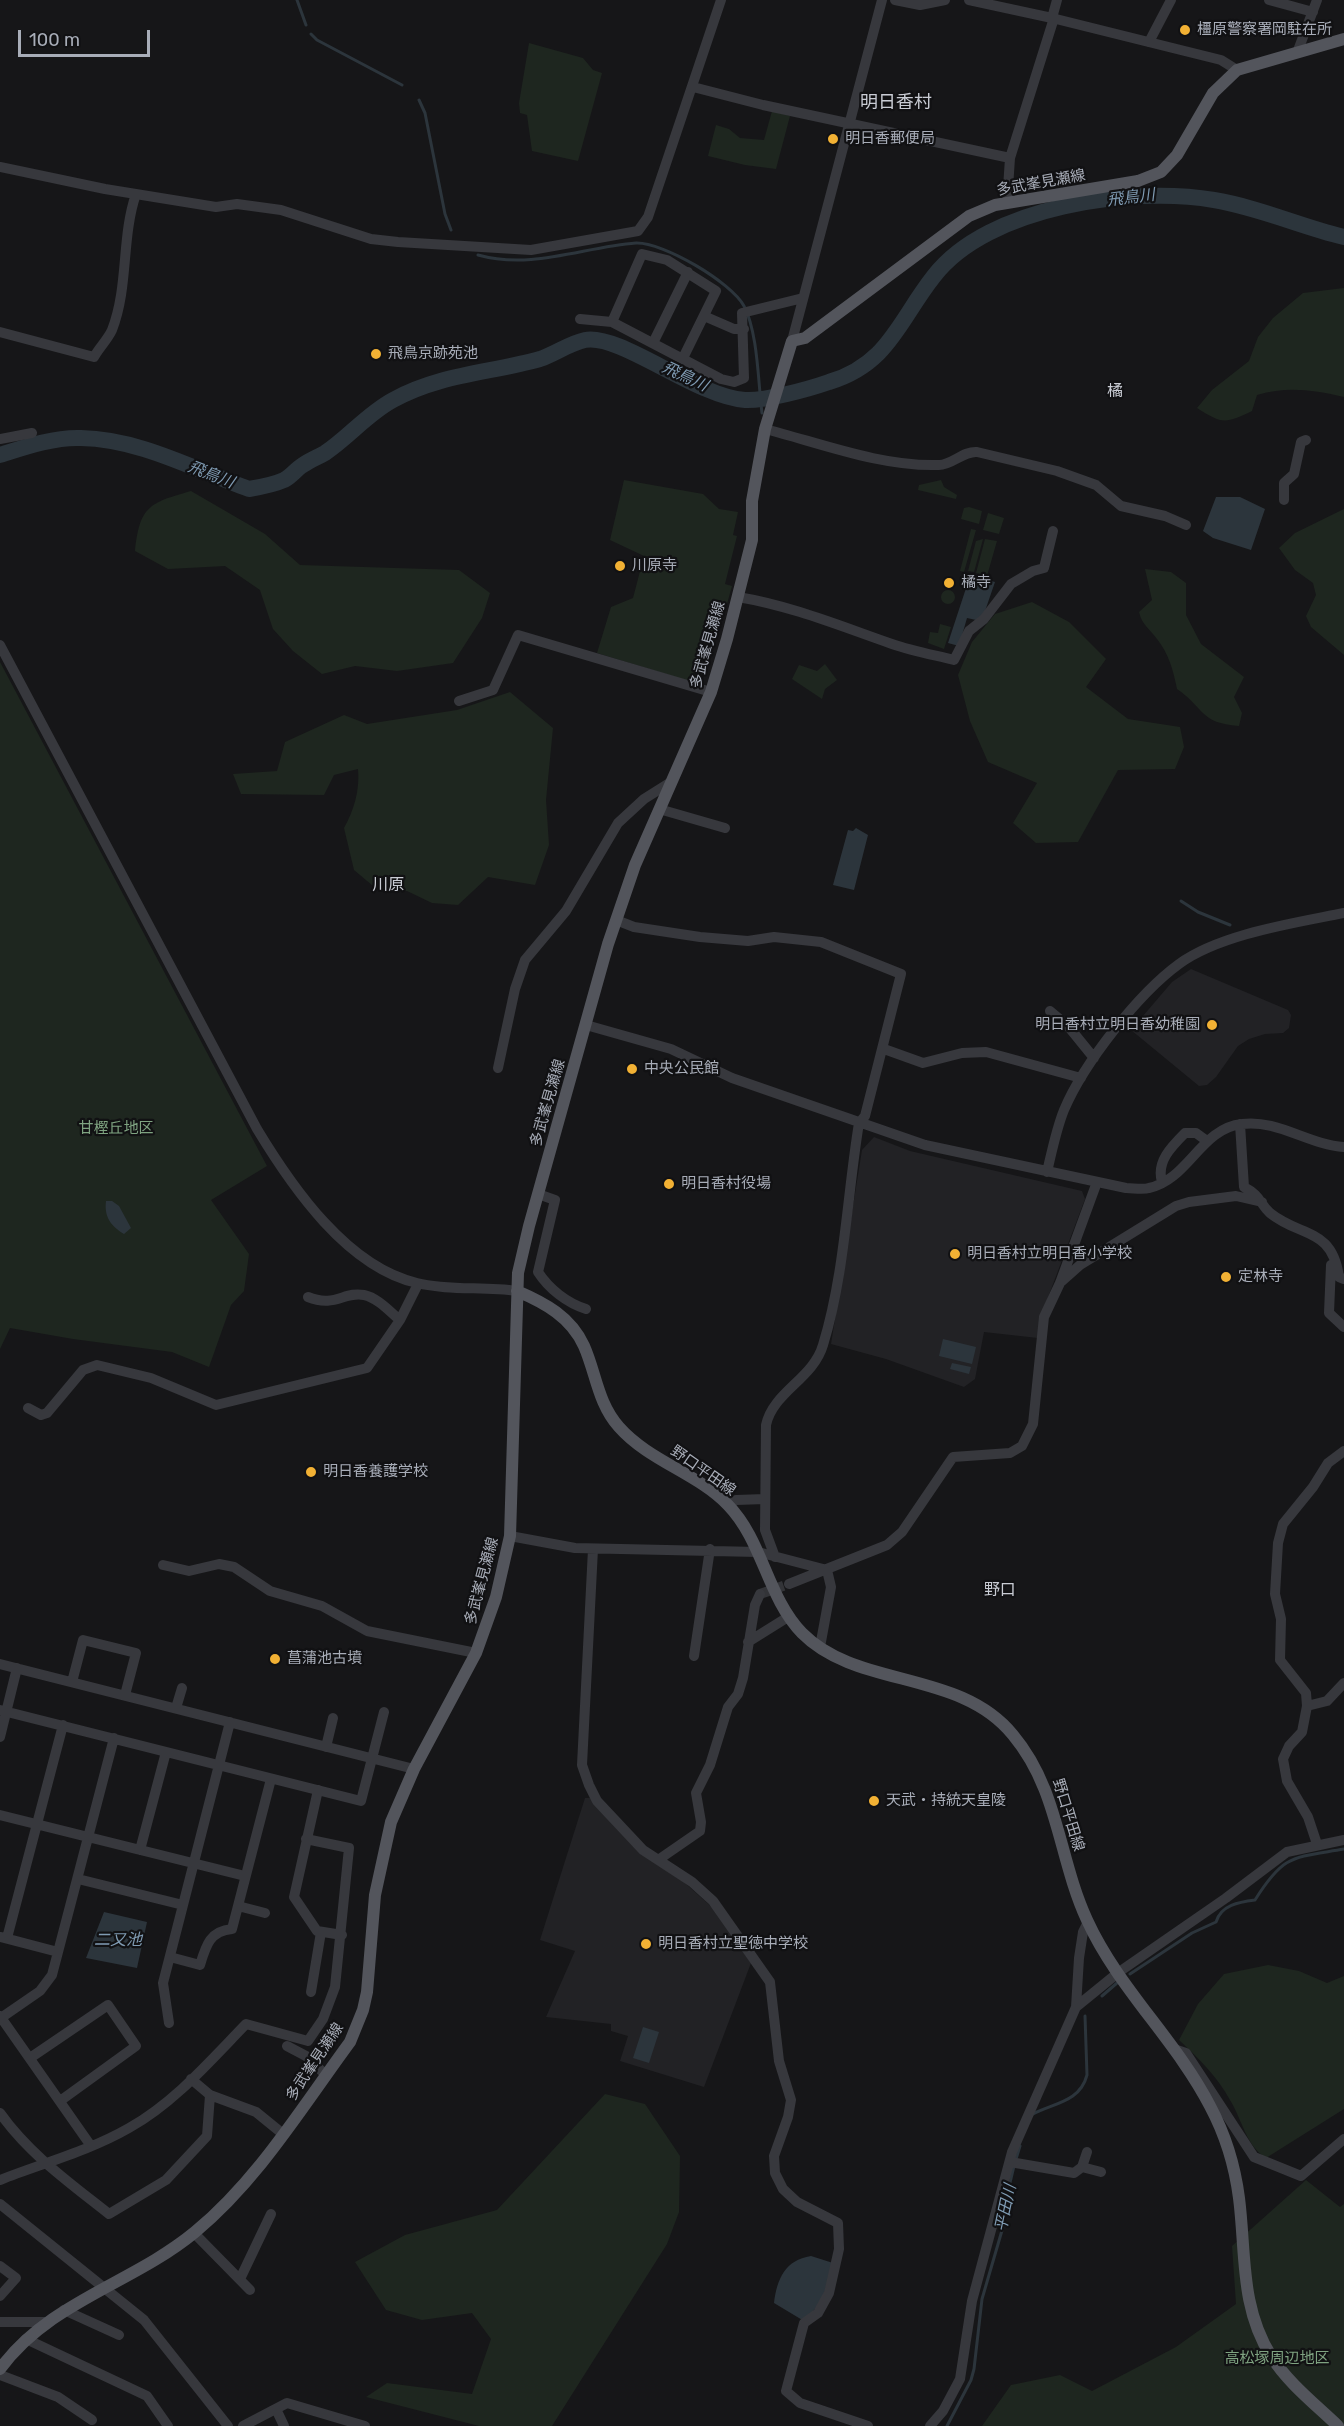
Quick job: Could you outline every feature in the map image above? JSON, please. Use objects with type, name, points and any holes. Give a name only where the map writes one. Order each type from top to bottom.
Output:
[{"type":"main road","name":"多武峯見瀬線","points":[[0,2369],[26,2339],[45,2322],[156,2259],[194,2233],[237,2192],[283,2134],[350,2042],[363,2010],[379,1868],[391,1822],[414,1769],[476,1653],[496,1597],[510,1536],[518,1273],[538,1194],[616,920],[635,865],[711,692],[752,540],[752,501],[765,429],[792,341],[805,338],[969,216],[1007,203],[1138,181],[1161,172],[1177,155],[1213,93],[1237,70],[1344,39]]},
{"type":"main road","name":"野口平田線","points":[[517,1291],[538,1300],[569,1323],[584,1346],[595,1383],[619,1427],[644,1448],[728,1504],[758,1552],[788,1617],[805,1636],[839,1658],[959,1695],[982,1708],[1011,1731],[1033,1761],[1048,1792],[1070,1874],[1088,1922],[1210,2106],[1231,2158],[1239,2196],[1246,2289],[1253,2317],[1275,2361],[1291,2381],[1338,2426]]},
{"type":"street","points":[[0,167],[216,207],[237,204],[281,210],[371,239],[410,243],[531,250],[638,231],[648,217],[721,0]]},
{"type":"street","points":[[792,341],[882,0]]},
{"type":"street","points":[[895,0],[920,5],[945,0]]},
{"type":"street","points":[[969,0],[1053,18],[1221,60],[1237,70]]},
{"type":"street","points":[[1007,203],[1010,158],[1057,0]]},
{"type":"street","points":[[1149,42],[1171,0]]},
{"type":"street","points":[[1269,0],[1313,12]]},
{"type":"street","points":[[1297,53],[1317,0]]},
{"type":"street","points":[[693,87],[763,105],[1010,158]]},
{"type":"street","points":[[0,332],[94,357],[111,332],[124,278],[126,236],[136,194]]},
{"type":"street","points":[[612,322],[642,254],[667,260],[716,291],[683,358]]},
{"type":"street","points":[[653,343],[688,272]]},
{"type":"street","points":[[580,319],[612,322],[721,379],[734,382],[744,378],[746,312],[804,298]]},
{"type":"street","points":[[704,315],[734,329],[744,329]]},
{"type":"street","points":[[765,429],[883,459],[941,465],[970,451],[977,452],[1057,471],[1096,485],[1121,506],[1165,516],[1186,525]]},
{"type":"street","points":[[0,439],[32,432]]},
{"type":"street","points":[[1284,500],[1284,483],[1294,474],[1301,442],[1306,440]]},
{"type":"street","points":[[738,597],[775,603],[822,617],[894,645],[954,660],[969,631],[984,619],[1011,584],[1033,571],[1044,568],[1053,531]]},
{"type":"street","points":[[459,701],[493,690],[518,635],[711,692]]},
{"type":"street","points":[[0,645],[267,1146],[308,1202],[355,1251],[385,1273],[418,1284],[517,1291]]},
{"type":"street","points":[[498,1068],[515,989],[525,960],[566,911],[618,823],[644,799],[671,782]]},
{"type":"street","points":[[659,809],[726,828]]},
{"type":"street","points":[[1047,1172],[1065,1109],[1081,1078],[1136,1005],[1180,963],[1248,934],[1344,913]]},
{"type":"street","points":[[616,920],[634,927],[700,937],[748,941],[774,937],[821,942],[901,974],[884,1049],[865,1116],[860,1123],[835,1294],[823,1346],[814,1365],[777,1402],[768,1415],[765,1440],[765,1530],[775,1557]]},
{"type":"street","points":[[1050,1011],[1068,1026],[1094,1058]]},
{"type":"street","points":[[586,1025],[671,1049],[732,1078],[926,1145],[1126,1188],[1149,1188],[1177,1174],[1207,1141],[1222,1131],[1240,1124],[1272,1126],[1304,1138],[1344,1147]]},
{"type":"street","points":[[884,1049],[923,1063],[962,1053],[986,1052],[1081,1078]]},
{"type":"street","points":[[1240,1124],[1244,1187],[1257,1194],[1269,1212],[1319,1237],[1337,1265],[1339,1277],[1344,1280]]},
{"type":"street","points":[[1162,1182],[1159,1168],[1185,1133],[1196,1133],[1207,1141]]},
{"type":"street","points":[[789,1584],[863,1557],[895,1539],[952,1457],[1010,1454],[1022,1446],[1033,1425],[1044,1317],[1060,1283],[1097,1182]]},
{"type":"street","points":[[538,1194],[555,1200],[538,1272],[546,1285],[573,1305],[586,1309]]},
{"type":"street","points":[[1060,1283],[1089,1259],[1176,1206],[1189,1202],[1236,1196],[1262,1202]]},
{"type":"street","points":[[1330,1254],[1329,1313],[1344,1327]]},
{"type":"street","points":[[28,1408],[41,1414],[47,1413],[83,1370],[97,1365],[151,1378],[216,1405],[367,1368],[400,1320],[418,1284]]},
{"type":"street","points":[[308,1297],[323,1303],[364,1295],[382,1305],[400,1320]]},
{"type":"street","points":[[1317,1844],[1308,1817],[1287,1781],[1283,1760],[1289,1746],[1302,1732],[1307,1706],[1306,1693],[1280,1660],[1281,1619],[1275,1594],[1278,1543],[1283,1524],[1313,1487],[1328,1463],[1344,1451]]},
{"type":"street","points":[[728,1504],[736,1500],[765,1500]]},
{"type":"street","points":[[510,1536],[592,1549],[710,1549],[758,1552],[827,1570]]},
{"type":"street","points":[[592,1549],[582,1765],[597,1801],[643,1850],[692,1882],[713,1901],[770,1982],[779,2061],[791,2100],[788,2117],[774,2156],[775,2173],[783,2189],[796,2202],[838,2223],[839,2249],[829,2293],[818,2313],[804,2323],[786,2382],[786,2391],[800,2403],[868,2426]]},
{"type":"street","points":[[694,1656],[710,1549]]},
{"type":"street","points":[[163,1565],[189,1571],[219,1564],[234,1567],[270,1591],[322,1606],[367,1630],[476,1653]]},
{"type":"street","points":[[820,1647],[831,1587],[827,1570]]},
{"type":"street","points":[[658,1860],[700,1831],[701,1822],[696,1793],[710,1765],[728,1707],[738,1694],[755,1605],[760,1594]]},
{"type":"street","points":[[748,1642],[788,1617]]},
{"type":"street","points":[[72,1682],[83,1640],[125,1650],[136,1653],[125,1695]]},
{"type":"street","points":[[0,1664],[414,1769]]},
{"type":"street","points":[[0,1737],[3,1711],[17,1668]]},
{"type":"street","points":[[1307,1706],[1327,1701],[1344,1683]]},
{"type":"street","points":[[176,1708],[182,1688]]},
{"type":"street","points":[[3,1711],[361,1801],[384,1712]]},
{"type":"street","points":[[326,1747],[333,1718]]},
{"type":"street","points":[[169,2023],[163,1983],[230,1722]]},
{"type":"street","points":[[58,1952],[3,1937],[37,1824],[63,1725]]},
{"type":"street","points":[[91,2146],[1,2017],[47,1984],[52,1975],[114,1738]]},
{"type":"street","points":[[140,1850],[166,1752]]},
{"type":"street","points":[[170,1957],[200,1965],[206,1945],[212,1935],[220,1930],[232,1929],[271,1779]]},
{"type":"street","points":[[318,1790],[294,1897],[316,1931],[342,1935]]},
{"type":"street","points":[[0,1815],[245,1876]]},
{"type":"street","points":[[0,2180],[91,2146],[149,2115],[191,2079],[246,2024],[308,2041],[331,2003],[342,1935],[349,1848],[306,1839]]},
{"type":"street","points":[[1076,2007],[1119,1972],[1226,1898],[1272,1861],[1287,1852],[1344,1840]]},
{"type":"street","points":[[78,1879],[183,1905]]},
{"type":"street","points":[[238,1906],[266,1913]]},
{"type":"street","points":[[930,2426],[943,2411],[960,2379],[972,2301],[1014,2163],[1023,2123],[1076,2007],[1078,1958],[1083,1932],[1088,1922]]},
{"type":"street","points":[[311,1992],[321,1932]]},
{"type":"street","points":[[30,2058],[108,2005],[136,2046],[60,2101]]},
{"type":"street","points":[[287,2046],[306,2056],[326,2074]]},
{"type":"street","points":[[1174,2049],[1186,2053],[1254,2157],[1301,2176],[1344,2139]]},
{"type":"street","points":[[191,2079],[210,2095],[246,2106],[283,2134]]},
{"type":"street","points":[[0,2113],[24,2143],[45,2163],[109,2214],[166,2180],[207,2136],[210,2095]]},
{"type":"street","points":[[1014,2163],[1074,2174],[1082,2167],[1087,2152]]},
{"type":"street","points":[[1082,2167],[1101,2172]]},
{"type":"street","points":[[0,2204],[102,2289],[135,2312],[154,2331],[228,2426]]},
{"type":"street","points":[[240,2279],[271,2214]]},
{"type":"street","points":[[194,2233],[250,2290]]},
{"type":"street","points":[[0,2266],[16,2278],[0,2296]]},
{"type":"street","points":[[64,2310],[119,2335]]},
{"type":"street","points":[[0,2322],[45,2322]]},
{"type":"street","points":[[26,2339],[140,2392],[152,2402],[165,2422],[154,2426]]},
{"type":"street","points":[[0,2375],[58,2397],[92,2420]]},
{"type":"street","points":[[243,2426],[286,2403],[365,2426]]},
{"type":"street","points":[[276,2409],[284,2426]]},
{"type":"shaded area","name":"明日香村立明日香幼稚園","points":[[1191,969],[1288,1010],[1291,1015],[1289,1028],[1283,1033],[1265,1034],[1249,1039],[1238,1046],[1216,1077],[1207,1085],[1199,1086],[1131,1030],[1172,982]]},
{"type":"shaded area","name":"明日香村立明日香小学校","points":[[874,1137],[910,1151],[1082,1191],[1085,1199],[1044,1308],[1038,1338],[984,1332],[975,1379],[964,1387],[886,1359],[831,1344],[862,1150]]},
{"type":"shaded area","name":"明日香村立聖徳中学校","points":[[585,1798],[590,1798],[714,1909],[751,1963],[704,2087],[620,2061],[628,2036],[611,2031],[611,2024],[546,2017],[575,1951],[540,1940]]},
{"type":"green space","points":[[529,43],[583,58],[593,70],[602,73],[578,161],[532,151],[527,115],[520,113],[519,103]]},
{"type":"green space","points":[[772,111],[790,116],[776,169],[745,165],[708,156],[716,125],[729,129],[740,138],[764,140]]},
{"type":"green space","points":[[1344,288],[1344,397],[1300,390],[1268,392],[1257,395],[1252,411],[1229,420],[1212,417],[1197,408],[1212,390],[1249,361],[1258,337],[1273,318],[1303,293]]},
{"type":"green space","points":[[624,480],[703,494],[719,509],[738,512],[733,535],[737,536],[725,584],[732,586],[727,604],[721,602],[701,678],[697,677],[695,683],[597,653],[611,607],[633,598],[644,556],[610,540]]},
{"type":"green space","points":[[941,480],[944,487],[957,495],[956,499],[918,490],[919,485]]},
{"type":"green space","points":[[191,491],[265,534],[300,565],[459,570],[490,593],[482,618],[453,663],[397,671],[355,666],[322,674],[293,651],[273,629],[260,590],[225,566],[168,569],[135,551],[140,524],[149,509],[165,499]]},
{"type":"green space","points":[[969,507],[982,511],[979,524],[961,519],[964,508]]},
{"type":"green space","points":[[1344,509],[1344,655],[1311,627],[1306,616],[1316,595],[1313,583],[1295,570],[1279,548],[1295,533]]},
{"type":"green space","points":[[988,513],[1004,518],[999,534],[983,530]]},
{"type":"green space","points":[[971,529],[976,530],[964,572],[960,571]]},
{"type":"green space","points":[[983,539],[974,572],[968,571],[976,541]]},
{"type":"green space","points":[[985,539],[997,541],[987,576],[976,573]]},
{"type":"green space","points":[[1145,569],[1171,572],[1186,583],[1186,615],[1201,644],[1244,677],[1234,697],[1242,713],[1239,726],[1216,722],[1209,718],[1177,689],[1165,650],[1140,616],[1139,612],[1152,600]]},
{"type":"green space","points":[[945,590],[951,590],[955,597],[951,604],[945,604],[941,600],[941,594]]},
{"type":"green space","points":[[1032,602],[1069,622],[1106,659],[1086,687],[1128,719],[1180,727],[1184,747],[1175,769],[1118,770],[1078,842],[1036,843],[1013,823],[1037,783],[988,762],[970,721],[958,675],[972,642],[995,614]]},
{"type":"green space","points":[[940,624],[951,627],[944,649],[928,643],[930,632],[938,633]]},
{"type":"green space","name":"甘樫丘地区","points":[[0,662],[267,1166],[211,1200],[249,1254],[244,1291],[231,1305],[209,1367],[172,1352],[10,1328],[0,1349]]},
{"type":"green space","points":[[825,664],[837,680],[825,689],[822,699],[792,679],[799,665],[817,671]]},
{"type":"green space","points":[[510,692],[553,728],[546,800],[549,845],[535,885],[488,877],[458,905],[432,903],[407,891],[379,891],[354,870],[344,828],[356,800],[358,769],[334,775],[324,795],[241,794],[233,774],[277,771],[285,742],[344,715],[367,724],[457,710]]},
{"type":"green space","points":[[1268,1965],[1299,1971],[1327,1983],[1344,1976],[1344,2109],[1266,2158],[1259,2153],[1249,2139],[1225,2091],[1213,2075],[1179,2040],[1198,2004],[1224,1974]]},
{"type":"green space","points":[[605,2094],[645,2104],[680,2156],[679,2212],[667,2244],[552,2426],[479,2426],[366,2397],[387,2383],[472,2394],[491,2339],[472,2313],[422,2320],[386,2310],[355,2262],[405,2235],[497,2210]]},
{"type":"green space","name":"高松塚周辺地区","points":[[1306,2180],[1340,2207],[1344,2204],[1344,2426],[982,2426],[1011,2385],[1060,2375],[1092,2391],[1176,2347],[1236,2304],[1232,2246]]},
{"type":"water","points":[[1216,497],[1240,497],[1265,509],[1251,550],[1213,538],[1203,531]]},
{"type":"water","points":[[971,573],[991,578],[991,581],[995,582],[984,614],[976,620],[967,618],[959,646],[948,643]]},
{"type":"water","points":[[856,828],[868,835],[854,890],[833,885],[848,830],[853,831]]},
{"type":"water","points":[[106,1201],[112,1201],[119,1206],[131,1228],[124,1234],[109,1220]]},
{"type":"water","points":[[943,1339],[976,1347],[972,1364],[939,1356]]},
{"type":"water","points":[[952,1363],[971,1367],[969,1374],[950,1369]]},
{"type":"water","name":"二又池","points":[[104,1912],[147,1922],[137,1968],[86,1958]]},
{"type":"water","points":[[643,2027],[659,2032],[649,2063],[633,2058]]},
{"type":"water","points":[[811,2256],[833,2263],[822,2301],[804,2321],[774,2303],[777,2286],[784,2272],[795,2262]]},
{"type":"waterway","points":[[297,0],[306,25]]},
{"type":"waterway","points":[[311,34],[317,40],[402,85]]},
{"type":"waterway","points":[[419,100],[425,113],[445,214],[451,230]]},
{"type":"waterway","name":"飛鳥川","points":[[0,455],[60,439],[103,440],[167,457],[249,489],[262,487],[287,478],[334,447],[384,406],[411,391],[447,379],[540,359],[585,340],[600,340],[618,346],[726,396],[754,400],[787,394],[829,382],[866,364],[891,339],[934,276],[958,252],[989,233],[1025,218],[1063,206],[1104,199],[1181,196],[1214,200],[1344,237]]},
{"type":"waterway","points":[[478,255],[498,259],[538,259],[636,243],[648,244],[679,256],[711,275],[737,296],[744,306],[755,344],[762,413]]},
{"type":"waterway","points":[[1181,901],[1198,912],[1230,925]]},
{"type":"waterway","name":"平田川","points":[[1130,1974],[1192,1933],[1216,1922],[1218,1916],[1226,1908],[1237,1903],[1255,1900],[1282,1866],[1301,1857],[1344,1849]]},
{"type":"waterway","name":"平田川","points":[[1102,1996],[1117,1983]]},
{"type":"waterway","name":"平田川","points":[[1033,2114],[1072,2096],[1084,2084],[1087,2075],[1085,2016]]},
{"type":"waterway","name":"平田川","points":[[1016,2159],[1020,2146]]},
{"type":"waterway","name":"平田川","points":[[947,2426],[971,2380],[974,2369],[982,2299],[1003,2227],[1004,2208],[1014,2166]]},
{"type":"tunnel","points":[[760,1594],[789,1584]]},
{"type":"place","name":"橿原警察署岡駐在所","points":[[1185,30]]},
{"type":"place","name":"明日香郵便局","points":[[833,139]]},
{"type":"place","name":"飛鳥京跡苑池","points":[[376,354]]},
{"type":"place","name":"川原寺","points":[[620,566]]},
{"type":"place","name":"橘寺","points":[[949,583]]},
{"type":"place","name":"明日香村立明日香幼稚園","points":[[1212,1025]]},
{"type":"place","name":"中央公民館","points":[[632,1069]]},
{"type":"place","name":"明日香村役場","points":[[669,1184]]},
{"type":"place","name":"明日香村立明日香小学校","points":[[955,1254]]},
{"type":"place","name":"定林寺","points":[[1226,1277]]},
{"type":"place","name":"明日香養護学校","points":[[311,1472]]},
{"type":"place","name":"菖蒲池古墳","points":[[275,1659]]},
{"type":"place","name":"天武・持統天皇陵","points":[[874,1801]]},
{"type":"place","name":"明日香村立聖徳中学校","points":[[646,1944]]},
{"type":"district","name":"明日香村","points":[[896,103]]},
{"type":"district","name":"橘","points":[[1115,391]]},
{"type":"district","name":"川原","points":[[388,885]]},
{"type":"district","name":"野口","points":[[1000,1590]]}]
